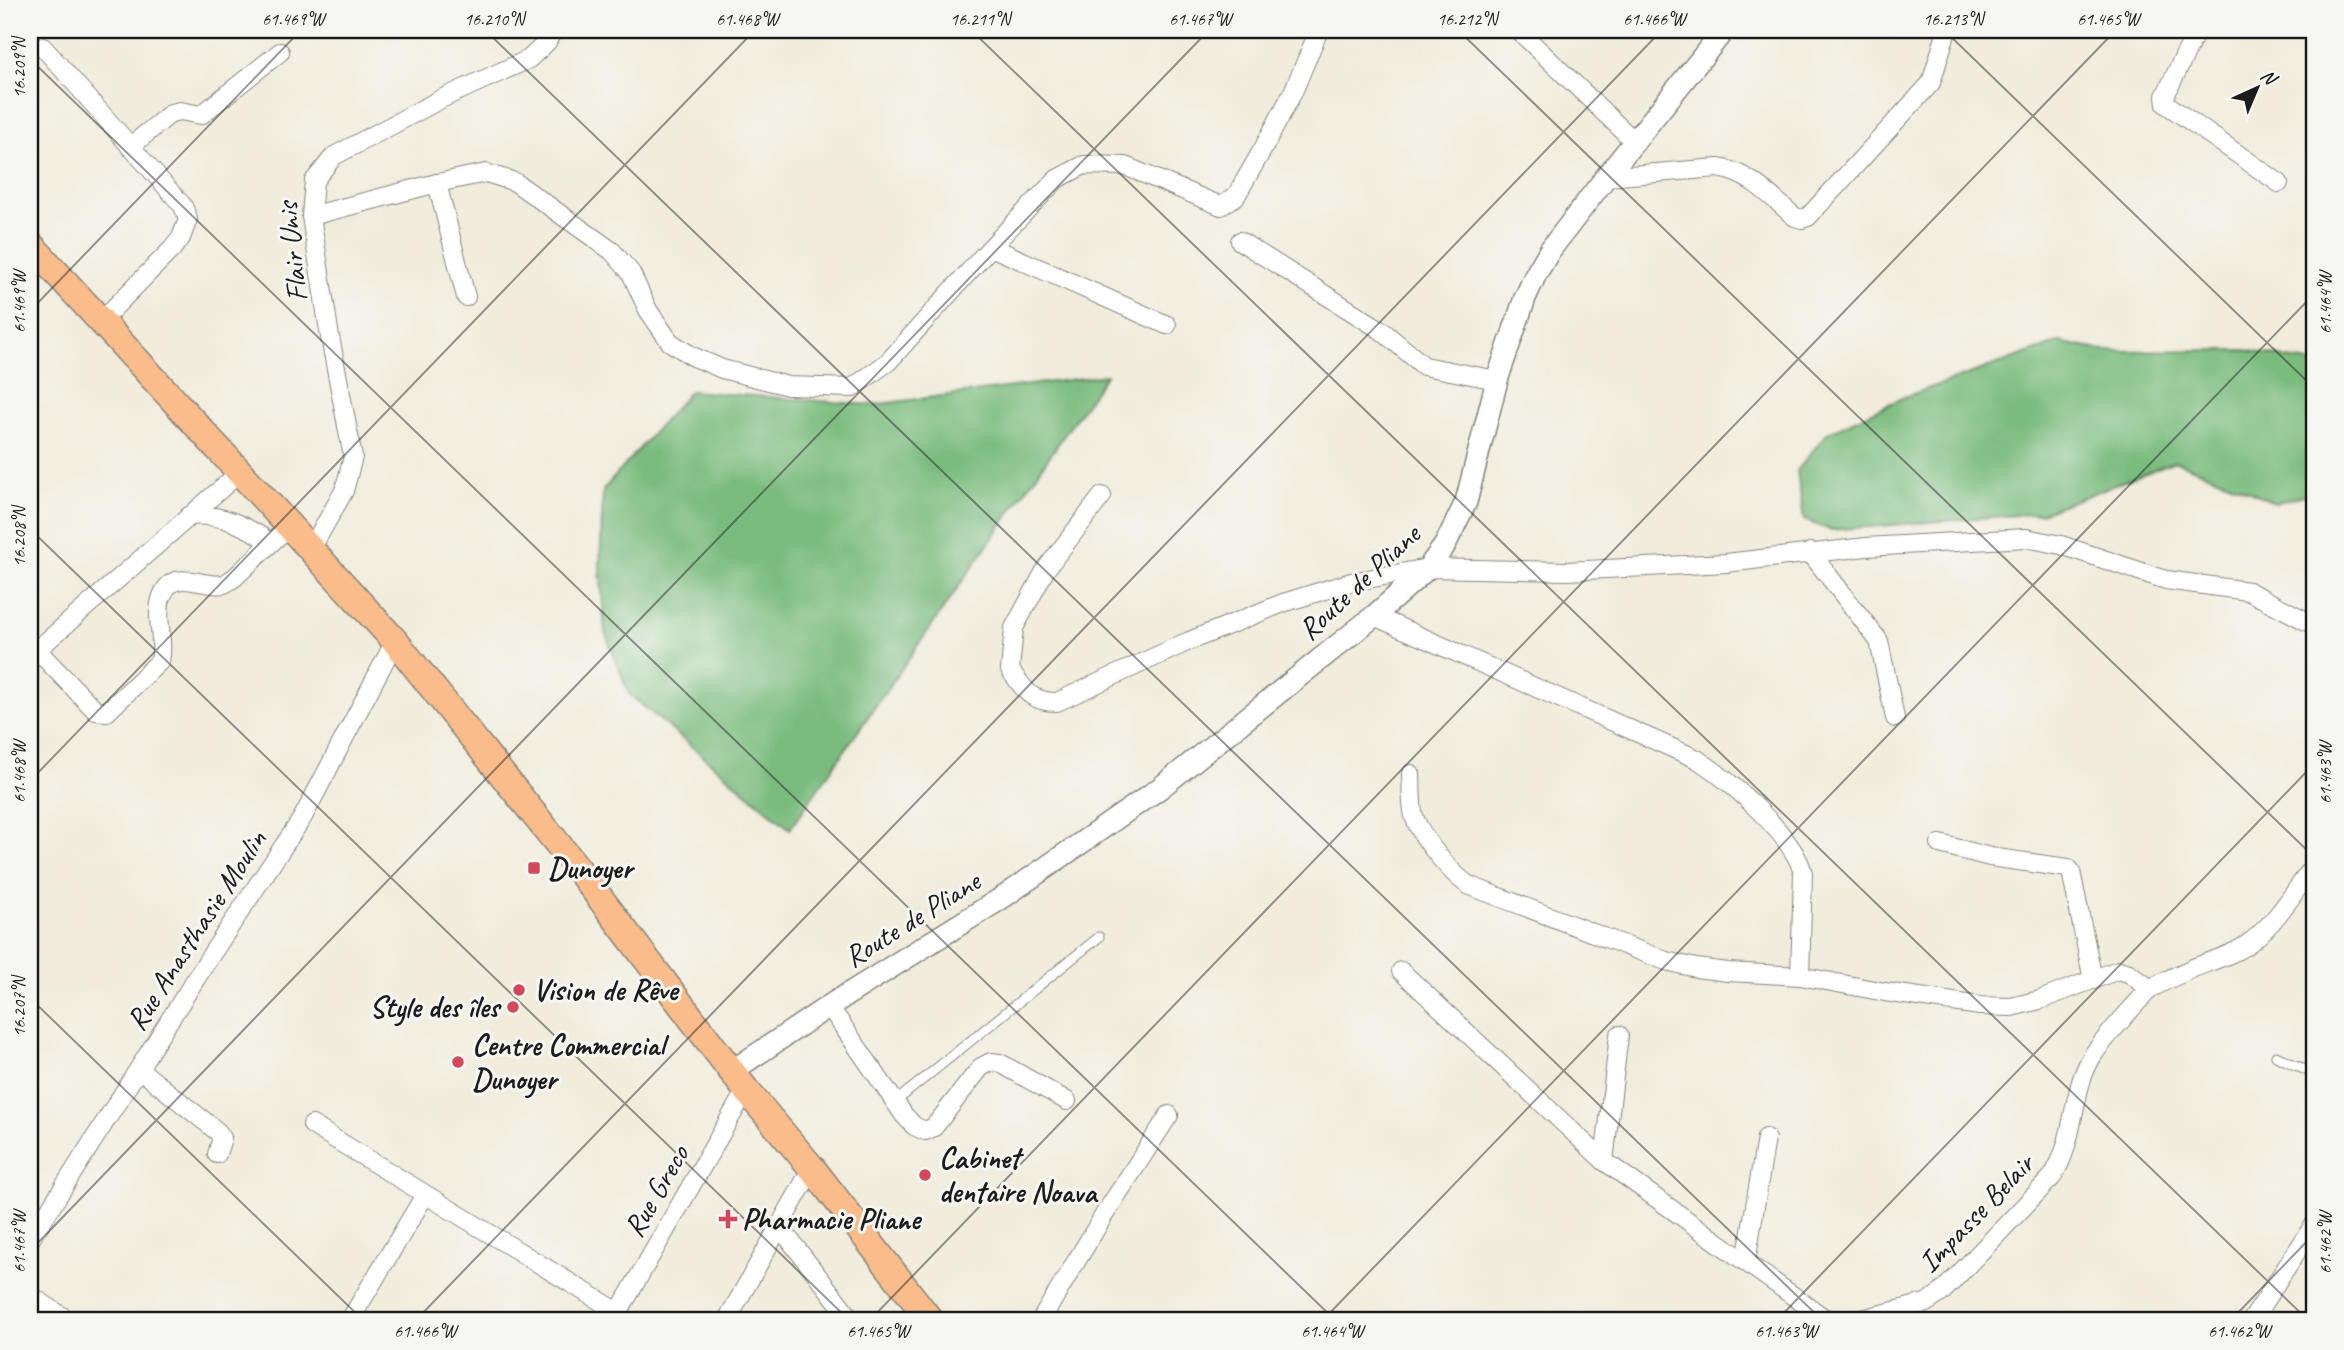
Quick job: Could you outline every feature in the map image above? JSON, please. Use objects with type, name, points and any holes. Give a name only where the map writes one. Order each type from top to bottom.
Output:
[{"type":"main road","points":[[30,244],[239,473],[280,535],[310,551],[395,642],[578,869],[739,1080],[812,1168],[930,1320]]},
{"type":"street","name":"Flair Unis","points":[[310,551],[344,491],[353,457],[311,216],[314,181],[334,156],[441,99],[529,59],[547,42],[553,30]]},
{"type":"street","points":[[311,216],[486,173],[515,182],[612,251],[631,273],[648,310],[670,342],[692,356],[722,369],[788,386],[852,388],[888,362],[991,247],[1057,179],[1084,165],[1125,166],[1222,206],[1236,196],[1293,92],[1319,30]]},
{"type":"street","points":[[1518,30],[1636,143]]},
{"type":"street","name":"Route de Pliane","points":[[739,1080],[829,1006],[1005,897],[1160,788],[1428,568],[1445,545],[1466,502],[1497,380],[1536,274],[1550,250],[1606,177],[1636,143],[1724,30]]},
{"type":"street","points":[[1606,177],[1732,169],[1745,175],[1795,217],[1808,217],[1931,83],[1947,30]]},
{"type":"street","points":[[2197,30],[2165,96],[2166,104],[2279,183]]},
{"type":"street","points":[[43,47],[183,206],[188,219],[181,238],[172,249],[100,322]]},
{"type":"street","points":[[130,147],[171,113],[180,111],[201,116],[280,52]]},
{"type":"street","points":[[437,183],[466,297]]},
{"type":"street","points":[[1240,241],[1381,330],[1424,366],[1497,380]]},
{"type":"street","points":[[991,247],[1167,326]]},
{"type":"street","points":[[239,473],[33,653],[96,711],[107,712],[160,661],[163,651],[160,602],[165,590],[185,578],[223,584],[234,578],[280,535]]},
{"type":"street","points":[[1102,496],[1046,569],[1014,628],[1010,670],[1029,696],[1043,702],[1057,702],[1187,642],[1312,592],[1428,568],[1566,571],[1726,563],[1866,547],[2026,538],[2061,545],[2166,580],[2248,591],[2314,625]]},
{"type":"street","points":[[189,516],[209,514],[252,530],[280,535]]},
{"type":"street","points":[[1810,552],[1879,641],[1895,718]]},
{"type":"street","points":[[1374,615],[1697,759],[1725,777],[1790,844],[1800,859],[1803,873],[1800,976]]},
{"type":"street","name":"Rue Anasthasie Moulin","points":[[30,1240],[209,958],[303,817],[395,642]]},
{"type":"street","points":[[1411,774],[1415,820],[1448,868],[1468,885],[1666,961],[1728,972],[1800,976],[1885,992],[1990,1007],[2011,1007],[2040,1000],[2118,970],[2129,973],[2150,989]]},
{"type":"street","points":[[1940,844],[1990,857],[2068,868],[2093,980]]},
{"type":"street","name":"Impasse Belair","points":[[1858,1320],[1926,1303],[1941,1293],[2052,1177],[2063,1160],[2069,1142],[2079,1084],[2087,1066],[2096,1051],[2150,989],[2191,969],[2238,951],[2253,940],[2267,927],[2314,866]]},
{"type":"street","points":[[1401,971],[1604,1161],[1827,1320]]},
{"type":"street","name":"Route de Pliane","points":[[829,1006],[895,1102],[915,1126],[925,1131],[934,1127],[981,1067],[991,1062],[1000,1063],[1067,1101]]},
{"type":"street","points":[[1604,1161],[1619,1035]]},
{"type":"street","points":[[139,1069],[218,1132],[222,1138],[217,1154]]},
{"type":"street","name":"Rue Greco","points":[[616,1316],[739,1080]]},
{"type":"street","points":[[1041,1320],[1104,1215],[1169,1115]]},
{"type":"street","points":[[312,1125],[616,1316]]},
{"type":"street","points":[[1746,1262],[1766,1138]]},
{"type":"street","points":[[727,1320],[812,1168]]},
{"type":"street","points":[[350,1320],[425,1195]]},
{"type":"street","points":[[2252,1320],[2314,1224]]},
{"type":"street","points":[[779,1226],[852,1320]]},
{"type":"street","points":[[30,1295],[68,1320]]},
{"type":"lane","points":[[895,1102],[1099,937]]},
{"type":"lane","points":[[2276,1056],[2314,1074]]},
{"type":"green space","points":[[2059,342],[2104,351],[2246,350],[2314,364],[2314,492],[2275,503],[2175,461],[2042,513],[1830,530],[1804,520],[1797,471],[1827,433],[1902,398]]},
{"type":"green space","points":[[1106,375],[790,829],[629,694],[605,632],[600,567],[603,490],[690,391],[872,405]]},
{"type":"place","name":"Dunoyer","points":[[534,868]]},
{"type":"place","name":"Vision de Rêve","points":[[519,990]]},
{"type":"place","name":"Style des îles","points":[[513,1007]]},
{"type":"place","name":"Centre Commercial Dunoyer","points":[[458,1062]]},
{"type":"place","name":"Cabinet dentaire Noava","points":[[925,1175]]},
{"type":"place","name":"Pharmacie Pliane","points":[[728,1219]]}]
